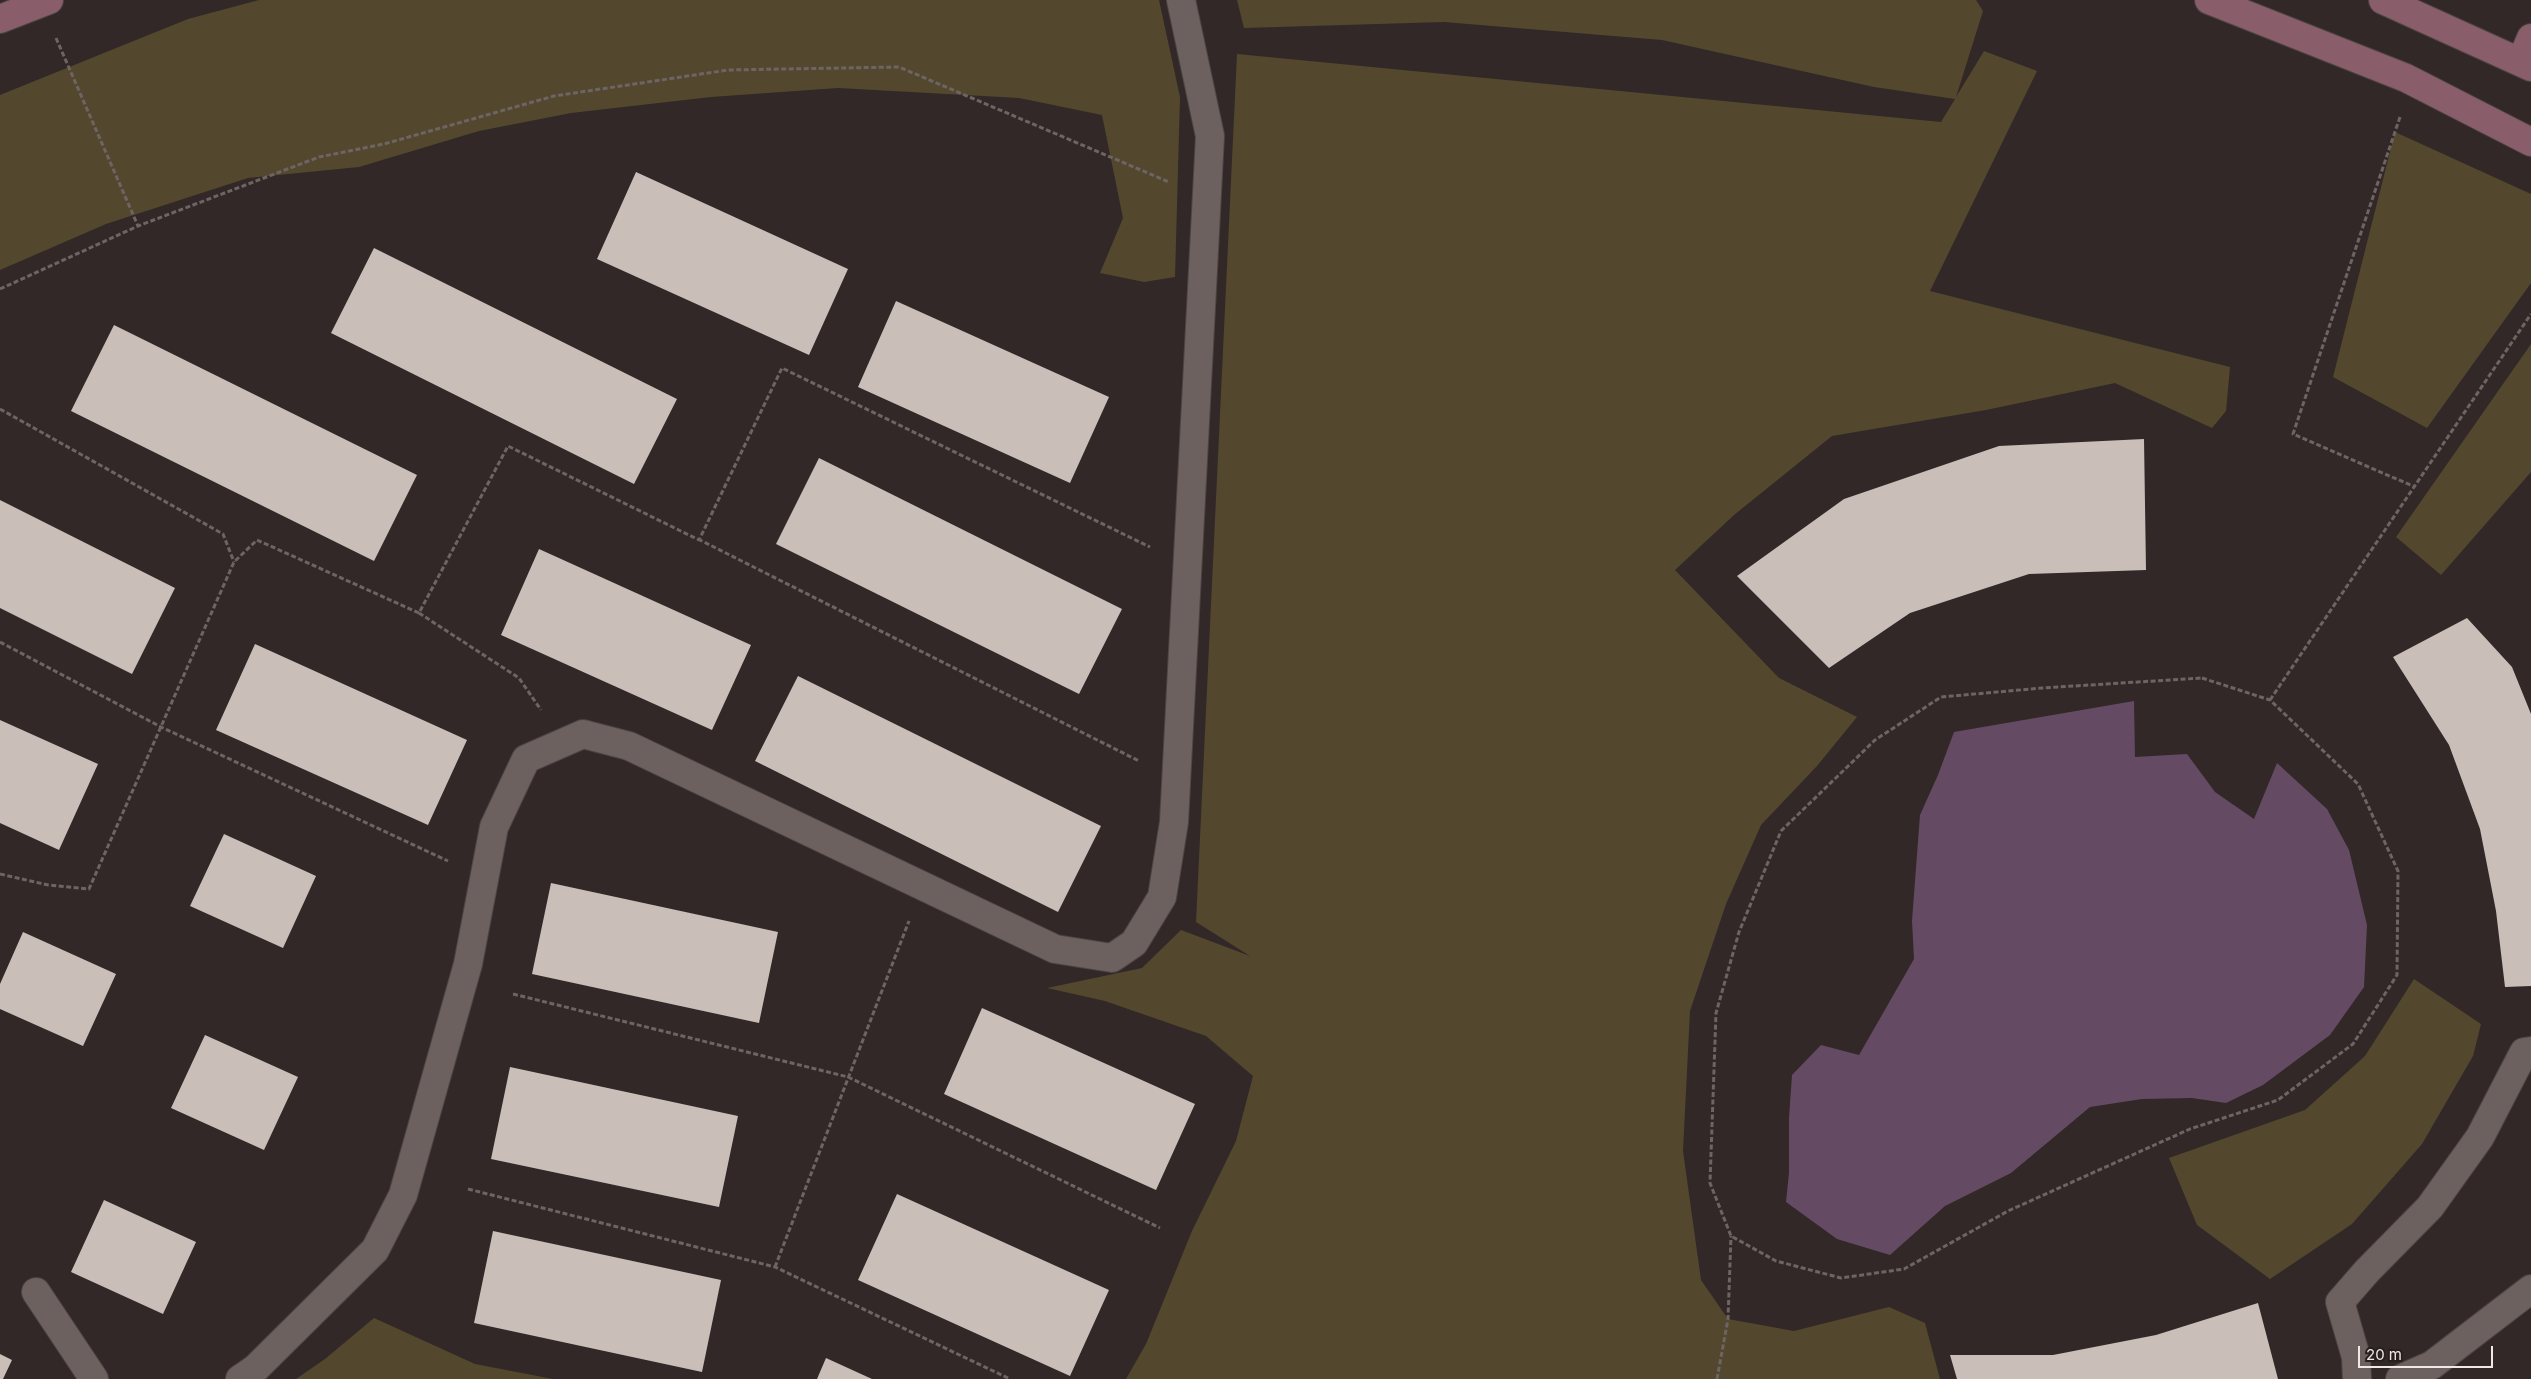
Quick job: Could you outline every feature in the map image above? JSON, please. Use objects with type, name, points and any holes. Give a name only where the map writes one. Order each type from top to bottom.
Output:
[{"type":"street","points":[[240,1379],[256,1368],[375,1250],[403,1195],[468,964],[494,827],[526,759],[582,734],[629,746],[1055,949],[1112,958],[1134,943],[1162,896],[1174,822],[1210,136],[1181,0]]},
{"type":"street","points":[[2209,0],[2406,78],[2531,142]]},
{"type":"street","points":[[2383,0],[2528,56]]},
{"type":"street","points":[[0,19],[44,2]]},
{"type":"street","points":[[2357,1379],[2356,1358],[2340,1302],[2367,1271],[2430,1207],[2480,1137],[2524,1052],[2531,1051]]},
{"type":"street","points":[[2400,1379],[2432,1365],[2531,1289]]},
{"type":"street","points":[[36,1292],[94,1379]]},
{"type":"path","points":[[44,2],[138,226]]},
{"type":"path","points":[[0,289],[138,226],[318,157],[384,144],[554,96],[728,70],[899,67],[1206,198]]},
{"type":"path","points":[[2401,114],[2294,434],[2414,487]]},
{"type":"path","points":[[2270,700],[2531,314]]},
{"type":"path","points":[[419,613],[508,446],[699,540],[782,368],[1132,540]]},
{"type":"path","points":[[0,409],[223,534],[234,562]]},
{"type":"path","points":[[685,533],[1176,779]]},
{"type":"path","points":[[0,874],[48,885],[88,889],[234,562],[257,540],[419,613],[519,678],[565,743]]},
{"type":"path","points":[[0,642],[161,727],[446,860]]},
{"type":"path","points":[[1717,1379],[1728,1319],[1731,1236],[1710,1183],[1716,1013],[1739,932],[1781,831],[1875,740],[1941,697],[2042,688],[2202,678],[2270,700],[2358,784],[2398,871],[2397,975],[2353,1044],[2278,1100],[2190,1129],[2017,1207],[1904,1269],[1841,1278],[1776,1261],[1731,1236]]},
{"type":"path","points":[[775,1267],[922,886]]},
{"type":"path","points":[[513,994],[848,1077],[1160,1228]]},
{"type":"path","points":[[468,1189],[775,1267],[1010,1379]]},
{"type":"shaded area","points":[[259,0],[1159,0],[1180,97],[1175,277],[1144,282],[1100,273],[1123,218],[1102,115],[1019,98],[838,88],[711,97],[571,113],[479,131],[359,167],[248,178],[106,224],[0,270],[0,95],[188,19]]},
{"type":"shaded area","points":[[1237,0],[1976,0],[1983,11],[1956,97],[1984,51],[2037,71],[1930,291],[2230,367],[2226,411],[2212,428],[2115,383],[1986,410],[1832,436],[1734,515],[1675,570],[1779,678],[1857,717],[1817,766],[1761,825],[1726,904],[1690,1011],[1683,1151],[1701,1280],[1728,1319],[1794,1331],[1889,1307],[1925,1323],[1940,1379],[1126,1379],[1146,1344],[1192,1231],[1236,1141],[1253,1076],[1206,1036],[1105,1001],[1047,988],[1142,968],[1181,930],[1250,956],[1196,922],[1237,54],[1941,122],[1955,99],[1874,87],[1662,40],[1444,22],[1244,28]]},
{"type":"shaded area","points":[[2395,132],[2531,194],[2531,283],[2427,428],[2333,377]]},
{"type":"shaded area","points":[[2531,344],[2531,472],[2441,575],[2396,537]]},
{"type":"shaded area","points":[[2134,701],[2135,757],[2187,754],[2215,792],[2254,819],[2277,763],[2327,809],[2349,850],[2367,925],[2364,987],[2330,1035],[2263,1085],[2226,1103],[2192,1098],[2142,1099],[2090,1107],[2011,1173],[1945,1206],[1890,1255],[1837,1239],[1786,1202],[1789,1173],[1789,1118],[1792,1075],[1821,1045],[1859,1055],[1914,959],[1912,921],[1920,815],[1954,732]]},
{"type":"shaded area","points":[[2414,979],[2481,1024],[2473,1056],[2422,1144],[2352,1224],[2270,1279],[2197,1225],[2169,1158],[2305,1110],[2365,1056]]},
{"type":"shaded area","points":[[374,1318],[475,1364],[553,1379],[296,1379],[325,1359]]},
{"type":"building","points":[[636,172],[848,269],[809,355],[597,259]]},
{"type":"building","points":[[374,248],[677,399],[634,484],[331,333]]},
{"type":"building","points":[[896,301],[1109,397],[1070,483],[858,387]]},
{"type":"building","points":[[114,325],[417,475],[374,561],[71,411]]},
{"type":"building","points":[[2144,439],[2146,570],[2029,574],[1910,613],[1829,668],[1737,576],[1844,499],[1999,446]]},
{"type":"building","points":[[819,458],[1122,609],[1079,694],[776,544]]},
{"type":"building","points":[[0,500],[175,588],[132,674],[0,608]]},
{"type":"building","points":[[539,549],[751,645],[712,730],[501,635]]},
{"type":"building","points":[[2467,618],[2512,667],[2531,714],[2531,986],[2505,987],[2496,911],[2480,829],[2449,745],[2393,657]]},
{"type":"building","points":[[255,644],[467,740],[428,825],[216,730]]},
{"type":"building","points":[[798,676],[1101,826],[1058,912],[755,761]]},
{"type":"building","points":[[0,720],[98,764],[59,850],[0,823]]},
{"type":"building","points":[[224,834],[316,876],[283,948],[190,906]]},
{"type":"building","points":[[551,883],[778,932],[759,1023],[532,974]]},
{"type":"building","points":[[23,932],[116,974],[83,1046],[0,1009],[0,984]]},
{"type":"building","points":[[982,1008],[1195,1104],[1156,1190],[944,1094]]},
{"type":"building","points":[[205,1035],[298,1077],[264,1150],[171,1108]]},
{"type":"building","points":[[510,1067],[738,1116],[719,1207],[491,1159]]},
{"type":"building","points":[[897,1194],[1109,1290],[1070,1376],[858,1280]]},
{"type":"building","points":[[104,1200],[196,1242],[163,1314],[71,1272]]},
{"type":"building","points":[[493,1231],[721,1280],[702,1372],[474,1323]]},
{"type":"building","points":[[2258,1303],[2278,1379],[1957,1379],[1950,1355],[2053,1355],[2156,1335]]},
{"type":"building","points":[[0,1354],[12,1360],[3,1379],[0,1379]]},
{"type":"building","points":[[826,1358],[872,1379],[817,1379]]}]
